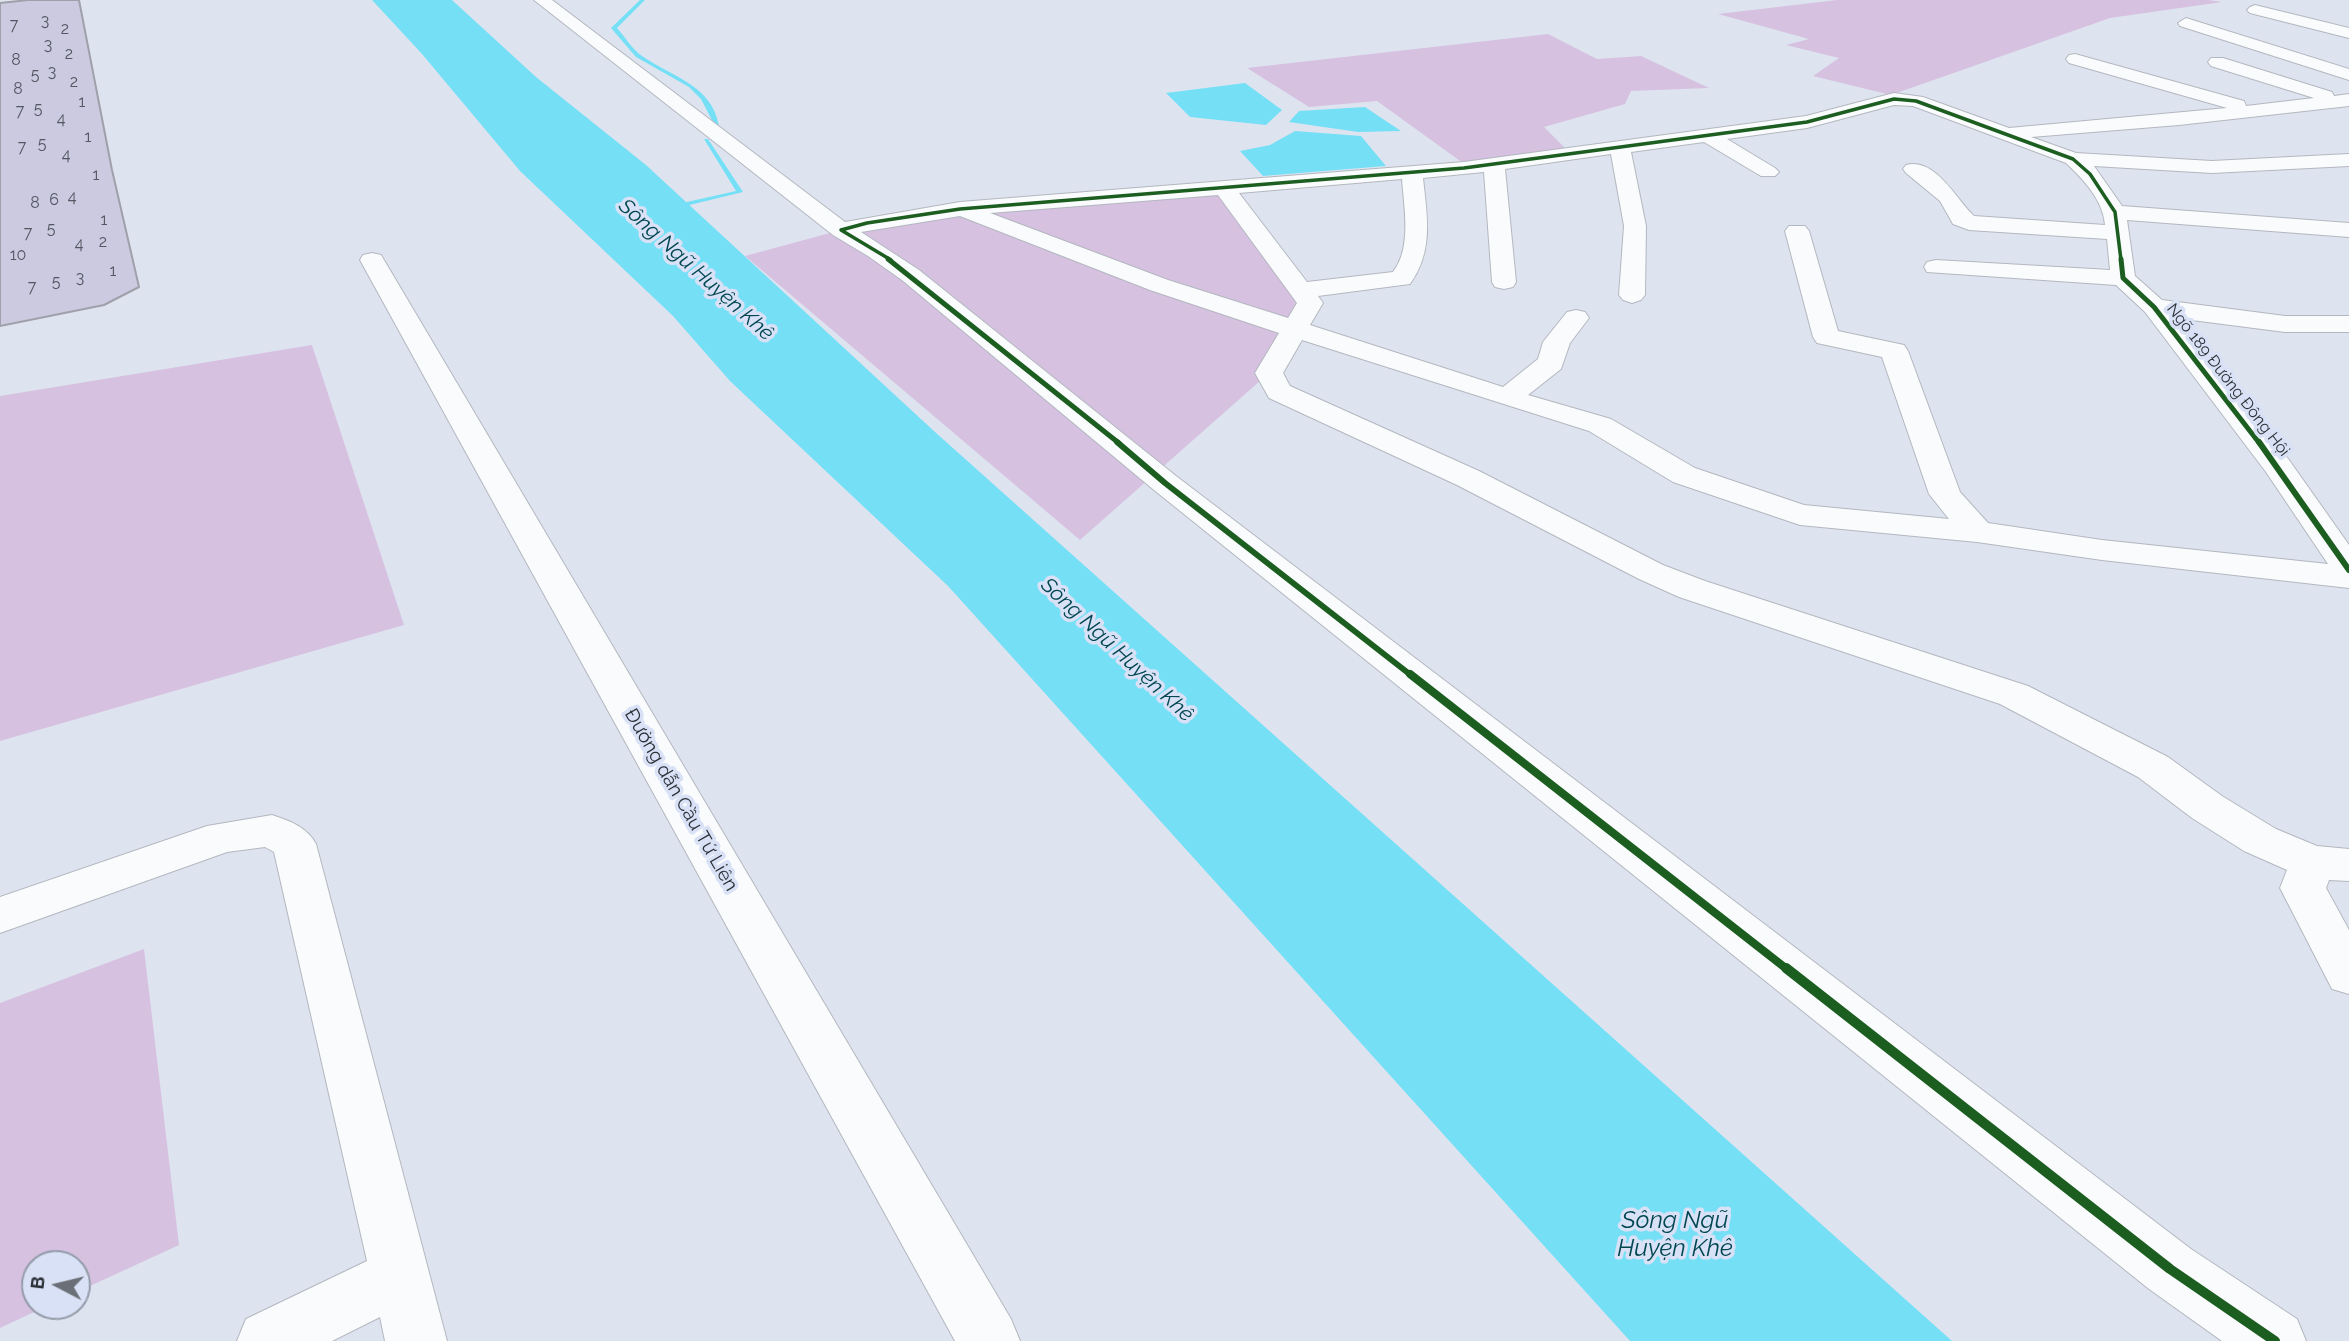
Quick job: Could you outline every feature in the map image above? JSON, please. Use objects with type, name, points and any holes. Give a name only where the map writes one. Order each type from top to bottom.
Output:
[{"type":"street","points":[[542,0],[841,230],[865,242],[912,278],[1119,442],[1165,483],[2160,1260],[2275,1341]]},
{"type":"street","points":[[2255,10],[2349,33]]},
{"type":"street","points":[[2186,23],[2349,75]]},
{"type":"street","points":[[2074,59],[2256,110]]},
{"type":"street","points":[[2217,62],[2345,100]]},
{"type":"street","points":[[841,230],[867,223],[960,209],[1412,173],[1493,164],[1807,122],[1894,99],[1931,105],[2073,159],[2212,167],[2349,160]]},
{"type":"street","points":[[2007,133],[2345,100]]},
{"type":"street","points":[[1709,136],[1768,172]]},
{"type":"street","points":[[1620,148],[1635,226],[1632,295]]},
{"type":"street","points":[[1936,267],[2123,278],[2117,223],[2090,174],[2073,159]]},
{"type":"street","points":[[1493,164],[1504,282]]},
{"type":"street","points":[[1913,169],[1941,188],[1957,206],[1961,219],[1969,223],[2117,223],[2349,230]]},
{"type":"street","points":[[1301,290],[1401,279],[1410,271],[1416,255],[1412,173]]},
{"type":"street","points":[[1224,188],[1310,303],[1269,373],[1279,392],[1468,478],[1651,572],[1692,589],[2014,695],[2153,767],[2207,807],[2260,841],[2330,864]]},
{"type":"street","points":[[960,209],[1158,285],[1507,398],[1600,425],[1684,475],[1800,515],[1977,532],[2102,550],[2349,577]]},
{"type":"street","points":[[1797,231],[1826,337],[1894,351],[1945,494],[1977,532]]},
{"type":"street","name":"Đường dẫn Cầu Tứ Liên","points":[[372,260],[989,1341]]},
{"type":"street","name":"Ngõ 189 Đường Đông Hội","points":[[2123,278],[2154,307],[2278,467],[2349,570]]},
{"type":"street","points":[[2154,307],[2285,324],[2349,324]]},
{"type":"street","points":[[1507,398],[1550,363],[1557,342],[1576,318]]},
{"type":"street","points":[[0,915],[223,837],[272,831],[294,844],[416,1341]]},
{"type":"street","points":[[2330,864],[2303,888],[2349,975]]},
{"type":"street","points":[[268,1341],[401,1275]]},
{"type":"shaded area","points":[[1837,0],[2222,2],[2110,18],[1891,95],[1813,76],[1839,58],[1786,45],[1809,39],[1718,14]]},
{"type":"shaded area","points":[[1548,34],[1597,59],[1641,56],[1709,88],[1631,91],[1625,104],[1544,127],[1569,152],[1467,166],[1377,101],[1309,107],[1247,68]]},
{"type":"shaded area","points":[[1224,188],[1301,290],[1269,373],[1080,540],[745,256],[841,230],[960,209]]},
{"type":"shaded area","points":[[312,345],[404,625],[0,741],[0,396]]},
{"type":"shaded area","points":[[144,949],[179,1245],[91,1286],[91,1250],[21,1250],[21,1318],[0,1328],[0,1003]]},
{"type":"water","name":"Sông Ngũ Huyện Khê","points":[[372,0],[452,0],[536,77],[646,165],[935,432],[1952,1341],[1630,1341],[948,586],[730,381],[673,316],[520,171],[422,54]]},
{"type":"water","points":[[1245,83],[1282,110],[1266,125],[1190,117],[1166,93]]},
{"type":"water","points":[[1365,107],[1401,131],[1358,132],[1289,122],[1299,111]]},
{"type":"water","points":[[1295,131],[1361,136],[1386,166],[1263,176],[1240,151],[1270,145]]},
{"type":"building","points":[[79,0],[112,170],[139,287],[104,305],[0,326],[0,3]]},
{"type":"waterway","points":[[643,0],[614,28],[638,56],[691,86],[704,98],[717,125]]},
{"type":"waterway","points":[[672,208],[740,192],[706,140]]},
{"type":"cycle path","points":[[2275,1341],[2170,1269],[1165,483],[910,275],[841,230],[867,223],[960,209],[1464,168],[1807,122],[1894,99],[1916,101],[2073,159],[2090,174],[2115,212],[2123,278],[2154,307],[2278,467],[2349,570]]}]
